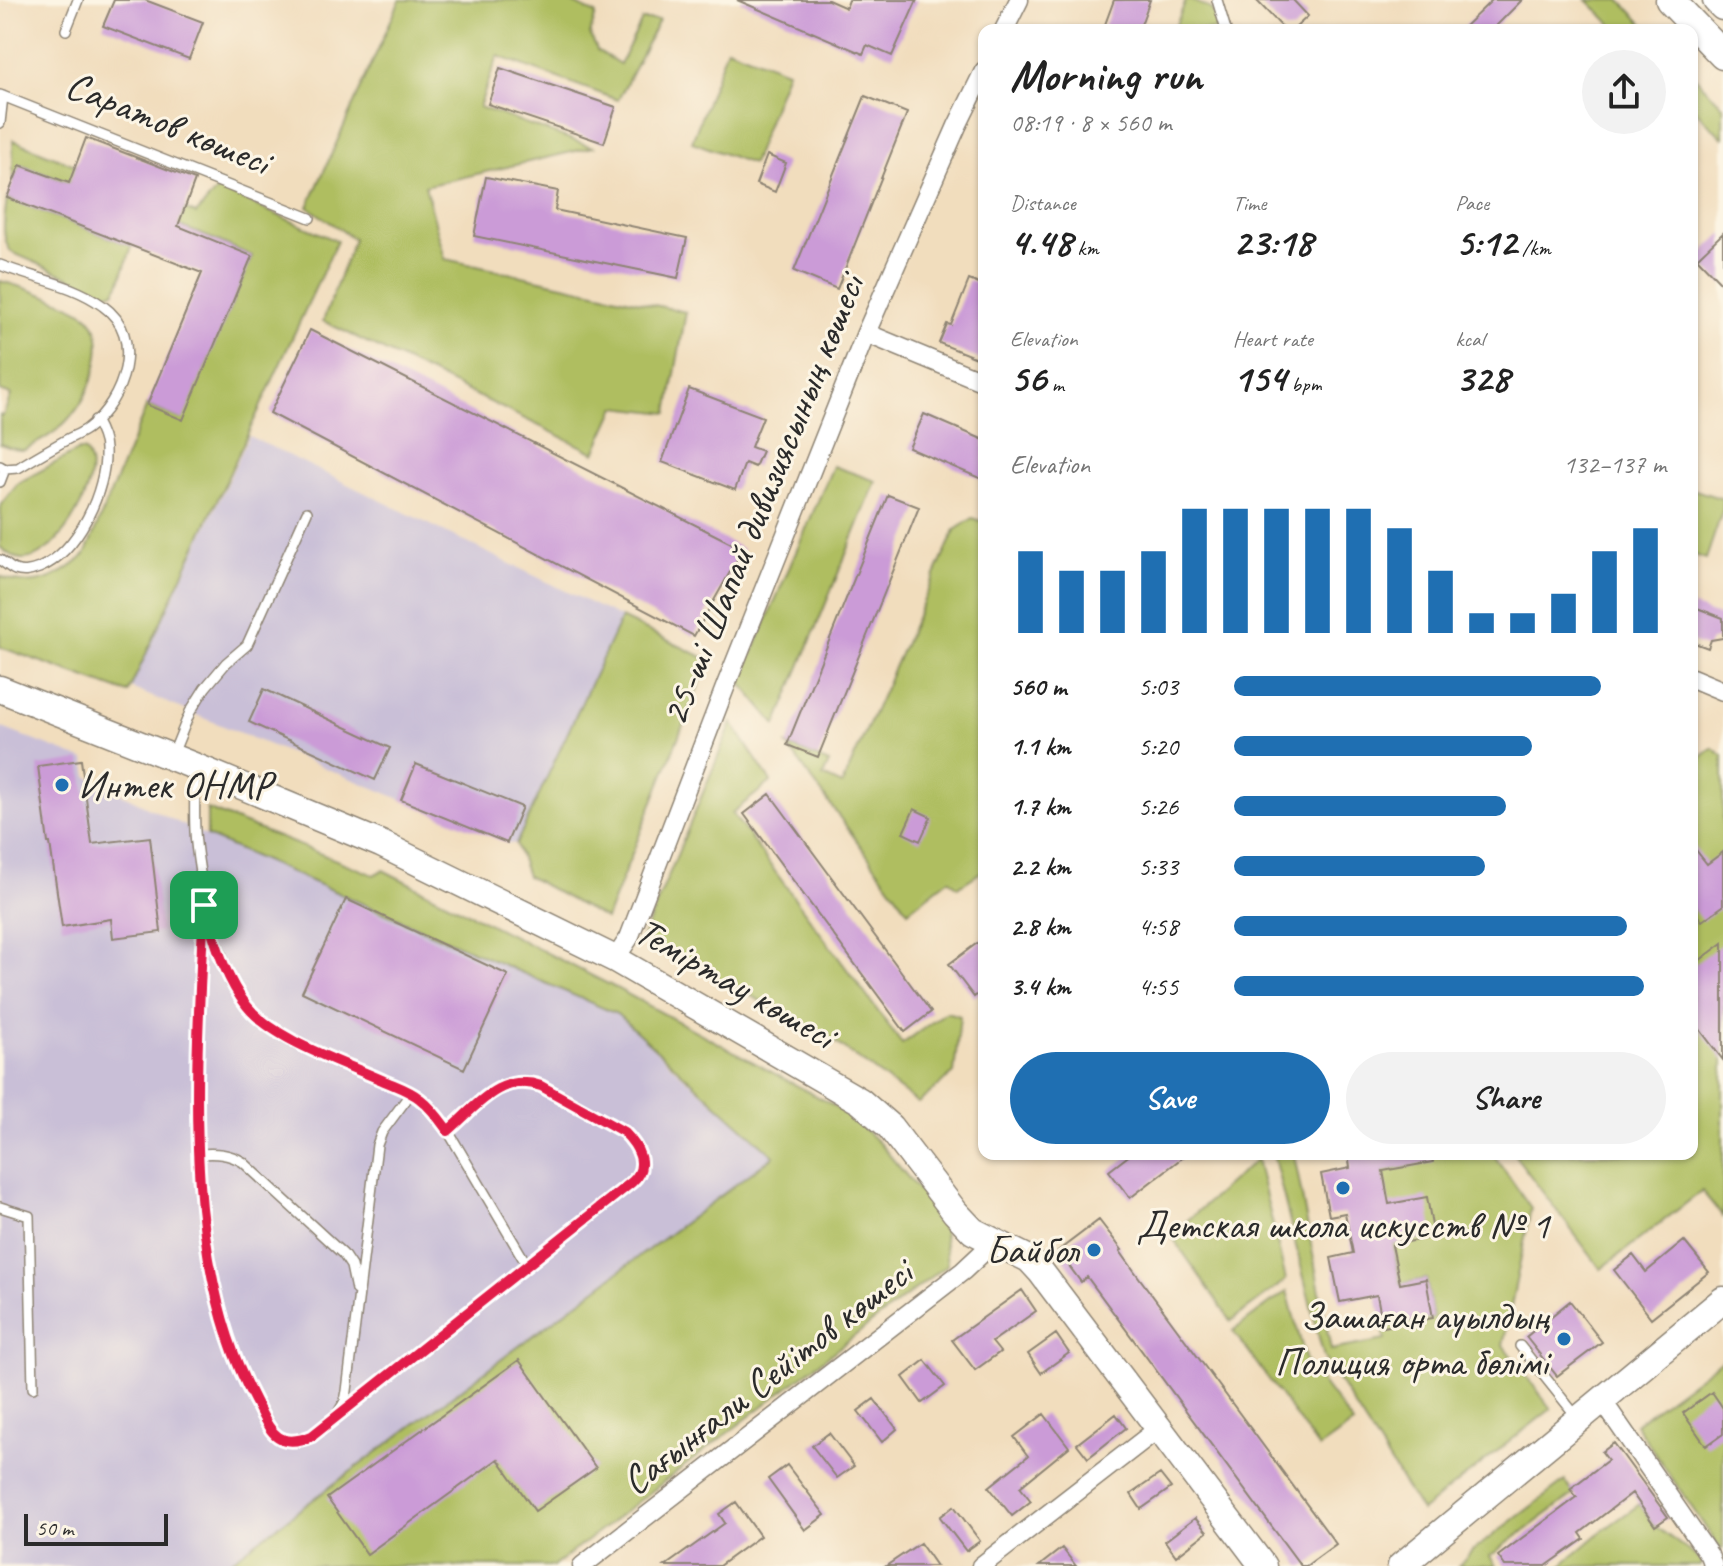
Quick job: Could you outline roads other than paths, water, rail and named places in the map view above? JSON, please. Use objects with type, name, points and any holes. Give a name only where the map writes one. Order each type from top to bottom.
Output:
[{"type":"main road","points":[[1670,0],[1693,24]]},
{"type":"main road","points":[[1717,0],[1723,6]]},
{"type":"main road","points":[[1698,29],[1723,55]]},
{"type":"street","points":[[1007,24],[1019,0]]},
{"type":"street","name":"25-ші Шапай дивизиясының көшесі","points":[[615,959],[629,938],[731,671],[866,333],[978,83]]},
{"type":"street","points":[[866,333],[978,380]]},
{"type":"street","points":[[1698,681],[1723,691]]},
{"type":"street","name":"Теміртау көшесі","points":[[0,689],[381,844],[615,959],[860,1101],[890,1127],[963,1222],[973,1231],[1029,1259],[1041,1272],[1263,1566]]},
{"type":"street","name":"Сағынғали Сейітов көшесі","points":[[582,1566],[607,1558],[951,1281],[994,1242]]},
{"type":"street","points":[[1401,1566],[1723,1300]]},
{"type":"street","points":[[1602,1400],[1709,1555],[1713,1566]]},
{"type":"street","points":[[981,1566],[1159,1428]]},
{"type":"lane","points":[[66,30],[78,0]]},
{"type":"lane","points":[[1217,0],[1224,24]]},
{"type":"lane","points":[[0,123],[2,95]]},
{"type":"lane","name":"Саратов көшесі","points":[[2,95],[310,218]]},
{"type":"lane","points":[[0,265],[63,285],[100,303],[116,315],[125,332],[127,350],[120,388],[88,428],[18,468],[3,467],[0,482]]},
{"type":"lane","points":[[0,560],[14,570],[30,572],[62,554],[77,536],[91,511],[101,483],[105,450],[102,431],[95,420]]},
{"type":"lane","points":[[307,512],[247,645],[226,663],[190,712],[183,762],[204,905],[197,1049],[199,1154],[209,1258],[223,1318],[241,1374],[270,1428],[279,1438],[288,1442],[312,1436],[639,1175],[642,1166],[634,1142],[624,1132],[527,1081],[511,1082],[497,1088],[448,1131]]},
{"type":"lane","points":[[204,905],[233,987],[249,1009],[271,1028],[294,1041],[411,1093],[432,1109],[527,1265]]},
{"type":"lane","points":[[333,1419],[345,1401],[347,1391],[377,1145],[382,1132],[411,1093]]},
{"type":"lane","points":[[199,1154],[219,1153],[243,1162],[321,1233],[351,1266],[358,1301]]},
{"type":"lane","points":[[0,1207],[29,1216],[33,1388]]},
{"type":"lane","points":[[1520,1346],[1579,1420]]},
{"type":"place","name":"Интек ОНМР","points":[[62,785]]},
{"type":"place","name":"Детская школа искусств № 1","points":[[1343,1188]]},
{"type":"place","name":"Байбол","points":[[1094,1250]]},
{"type":"place","name":"Зашаған ауылдың Полиция орта бөлімі","points":[[1564,1339]]}]
